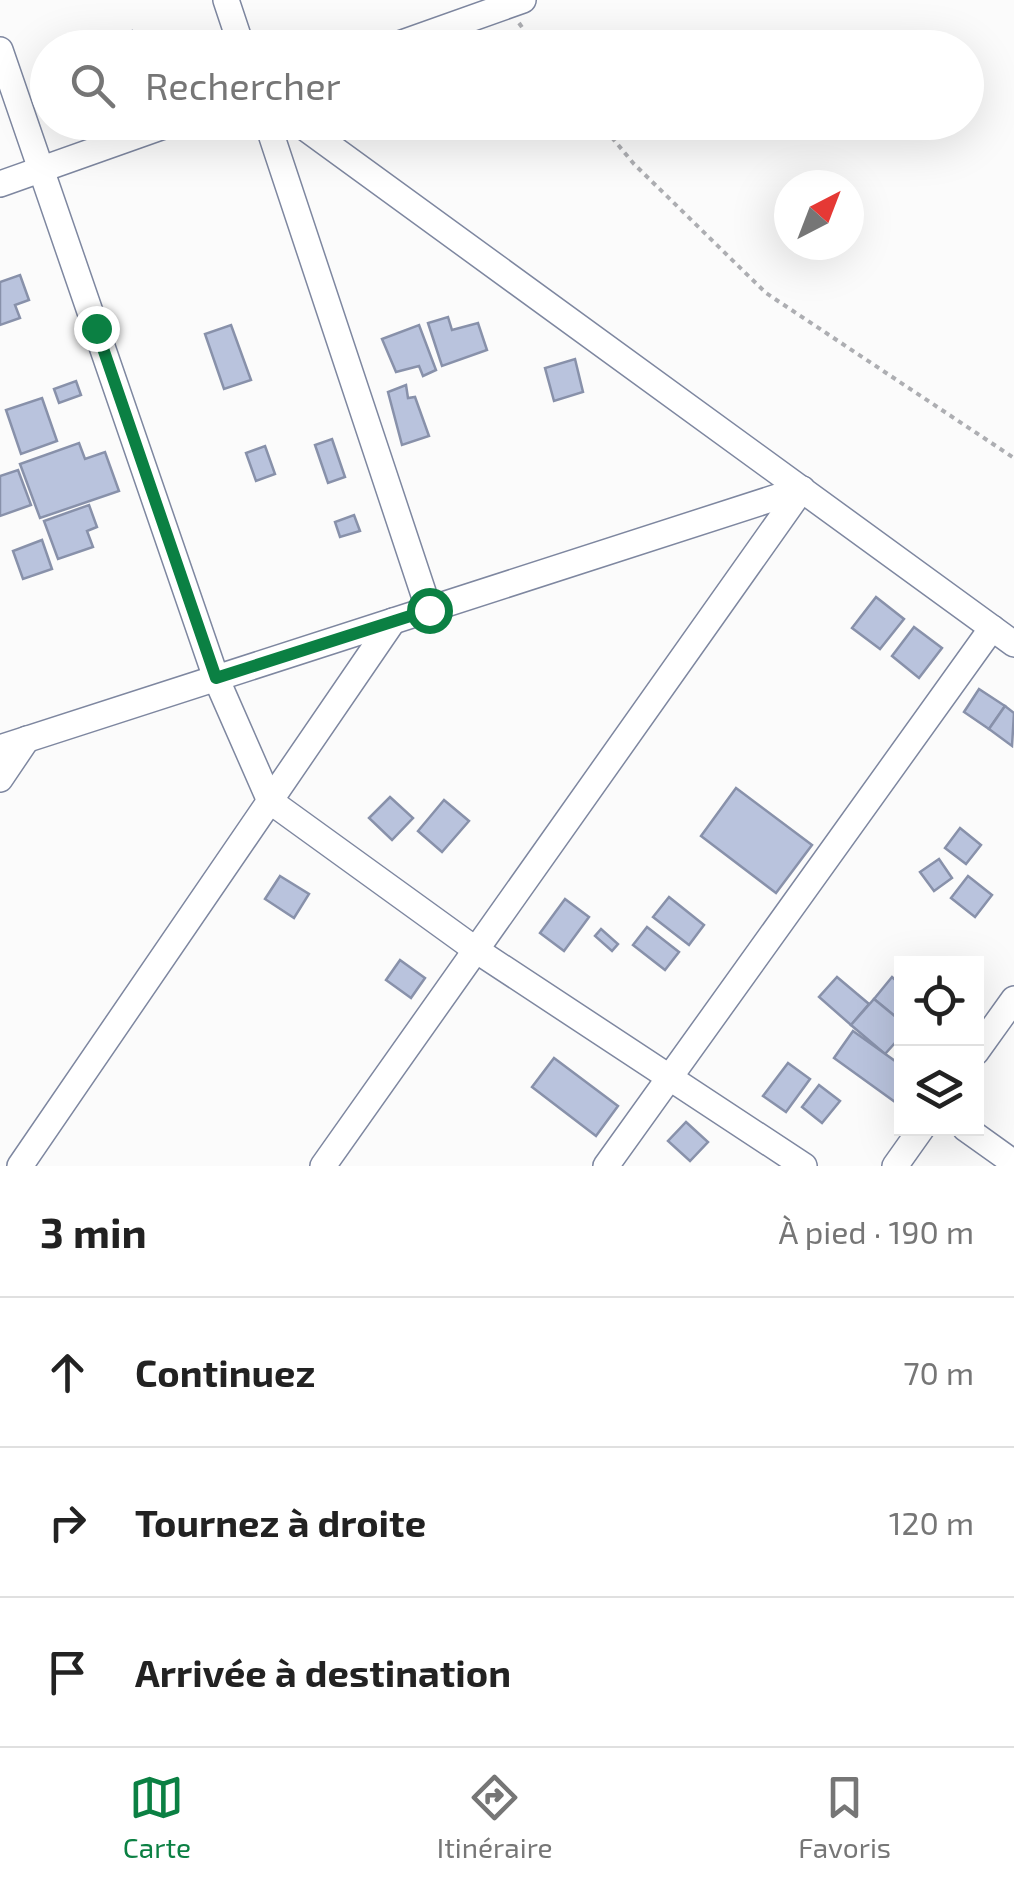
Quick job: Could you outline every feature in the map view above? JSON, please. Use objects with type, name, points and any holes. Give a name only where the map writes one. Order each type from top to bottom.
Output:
[{"type":"street","points":[[226,0],[236,30]]},
{"type":"street","points":[[439,30],[523,0]]},
{"type":"street","points":[[0,50],[30,138]]},
{"type":"street","points":[[31,140],[216,678],[270,801],[476,950],[804,1166]]},
{"type":"street","points":[[0,184],[125,140]]},
{"type":"street","points":[[273,140],[429,610]]},
{"type":"street","points":[[322,140],[1014,644]]},
{"type":"street","points":[[0,748],[802,490]]},
{"type":"street","points":[[323,1166],[802,490]]},
{"type":"street","points":[[20,1166],[393,621]]},
{"type":"street","points":[[606,1166],[992,628]]},
{"type":"street","points":[[0,779],[27,739]]},
{"type":"street","points":[[980,1046],[1014,999]]},
{"type":"street","points":[[896,1166],[917,1136]]},
{"type":"street","points":[[977,1136],[1014,1162]]},
{"type":"path","points":[[614,140],[766,293],[1014,458]]},
{"type":"building","points":[[20,275],[29,300],[15,305],[20,318],[0,325],[0,282]]},
{"type":"building","points":[[448,317],[452,330],[478,323],[487,350],[442,366],[428,323]]},
{"type":"building","points":[[231,325],[251,380],[224,389],[205,334]]},
{"type":"building","points":[[419,325],[436,370],[423,376],[419,366],[396,372],[382,339]]},
{"type":"building","points":[[575,359],[583,392],[554,401],[545,368]]},
{"type":"building","points":[[76,381],[81,395],[59,403],[54,389]]},
{"type":"building","points":[[406,385],[408,398],[415,397],[429,436],[402,445],[388,392]]},
{"type":"building","points":[[42,398],[57,441],[21,454],[6,410]]},
{"type":"building","points":[[332,439],[345,477],[328,483],[315,445]]},
{"type":"building","points":[[79,443],[85,459],[105,452],[119,491],[40,518],[20,464]]},
{"type":"building","points":[[265,446],[275,474],[256,481],[246,453]]},
{"type":"building","points":[[18,470],[31,505],[0,516],[0,476]]},
{"type":"building","points":[[89,505],[97,527],[87,531],[93,547],[58,559],[44,521]]},
{"type":"building","points":[[354,515],[360,531],[340,537],[335,522]]},
{"type":"building","points":[[42,540],[52,569],[23,579],[13,551]]},
{"type":"building","points":[[876,597],[904,619],[880,649],[852,628]]},
{"type":"building","points":[[914,627],[942,648],[919,678],[892,656]]},
{"type":"building","points":[[979,689],[1005,706],[989,729],[964,712]]},
{"type":"building","points":[[1005,706],[1014,713],[1012,746],[989,729]]},
{"type":"building","points":[[736,788],[812,845],[776,893],[701,836]]},
{"type":"building","points":[[390,797],[413,818],[392,840],[369,818]]},
{"type":"building","points":[[444,800],[469,821],[442,852],[418,831]]},
{"type":"building","points":[[960,828],[981,845],[966,864],[945,848]]},
{"type":"building","points":[[939,859],[952,878],[934,891],[920,872]]},
{"type":"building","points":[[280,876],[309,894],[294,918],[265,899]]},
{"type":"building","points":[[968,876],[992,895],[975,917],[951,898]]},
{"type":"building","points":[[669,897],[704,925],[689,945],[653,917]]},
{"type":"building","points":[[565,899],[589,917],[564,951],[540,933]]},
{"type":"building","points":[[647,927],[679,952],[665,970],[633,945]]},
{"type":"building","points":[[601,929],[618,944],[612,951],[595,936]]},
{"type":"building","points":[[400,960],[425,978],[411,998],[386,980]]},
{"type":"building","points":[[837,977],[869,1004],[851,1025],[819,997]]},
{"type":"building","points":[[892,977],[894,979],[894,1015],[874,999]]},
{"type":"building","points":[[874,999],[894,1015],[894,1044],[885,1054],[851,1025]]},
{"type":"building","points":[[853,1031],[894,1060],[894,1101],[834,1058]]},
{"type":"building","points":[[554,1058],[618,1106],[596,1136],[532,1087]]},
{"type":"building","points":[[788,1063],[810,1079],[786,1112],[763,1096]]},
{"type":"building","points":[[819,1085],[840,1101],[822,1123],[802,1107]]},
{"type":"building","points":[[686,1122],[708,1142],[690,1161],[668,1141]]},
{"type":"route","points":[[96,328],[216,678],[429,610]]}]
